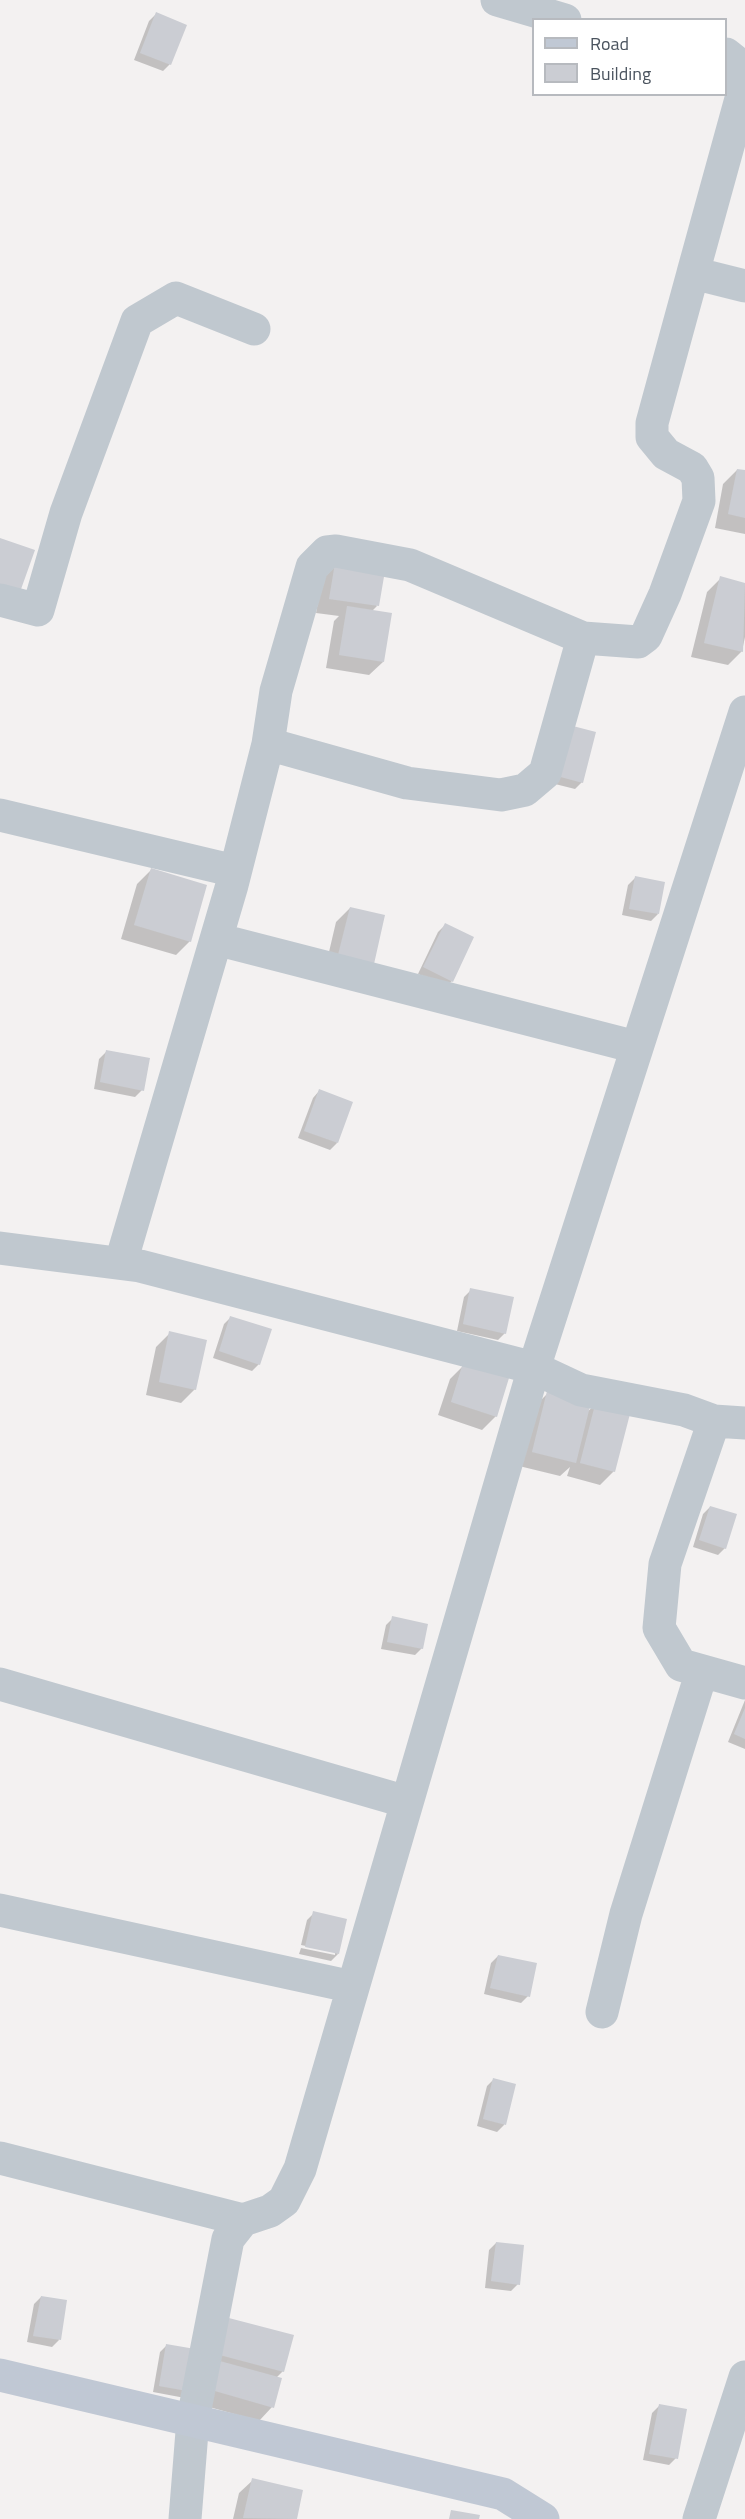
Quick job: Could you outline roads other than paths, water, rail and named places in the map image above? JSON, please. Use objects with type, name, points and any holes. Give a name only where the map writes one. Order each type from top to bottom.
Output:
[{"type":"street","points":[[497,0],[558,18]]},
{"type":"street","points":[[121,1262],[235,871],[268,744],[276,691],[312,567],[327,552],[336,551],[410,565],[583,638],[626,643],[638,642],[646,636],[699,501],[698,478],[692,468],[666,454],[652,437],[652,423],[744,88],[740,65],[727,55]]},
{"type":"street","points":[[693,273],[745,286]]},
{"type":"street","points":[[0,600],[38,610],[66,513],[137,321],[176,298],[254,329]]},
{"type":"street","points":[[268,744],[407,783],[501,795],[525,790],[545,773],[583,638]]},
{"type":"street","points":[[0,2158],[243,2220],[270,2211],[284,2201],[295,2179],[353,1987],[534,1368],[745,712]]},
{"type":"street","points":[[0,815],[235,871]]},
{"type":"street","points":[[216,939],[636,1047]]},
{"type":"street","points":[[0,1248],[121,1262],[534,1368],[581,1390],[684,1410],[730,1422],[665,1564],[659,1628],[681,1665],[745,1683]]},
{"type":"street","points":[[602,2012],[626,1914],[702,1671]]},
{"type":"street","points":[[0,1683],[407,1802]]},
{"type":"street","points":[[0,1910],[353,1987]]},
{"type":"street","points":[[185,2519],[193,2419],[228,2239],[243,2220]]},
{"type":"street","points":[[0,2375],[503,2494],[534,2516]]},
{"type":"street","points":[[699,2519],[745,2377]]}]
